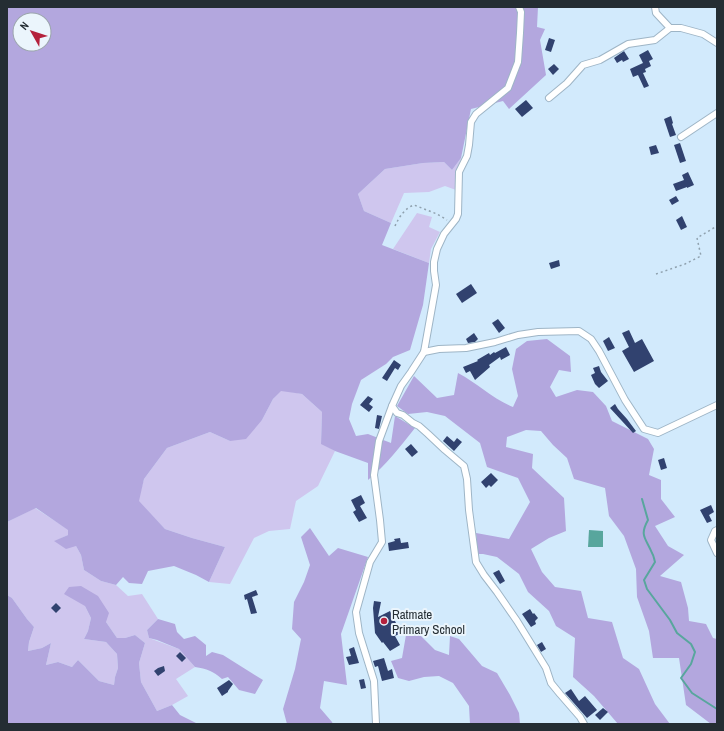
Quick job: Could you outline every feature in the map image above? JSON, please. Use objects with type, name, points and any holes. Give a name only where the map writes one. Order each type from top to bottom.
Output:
[{"type":"street","points":[[376,724],[374,681],[359,633],[356,612],[370,562],[382,542],[374,475],[379,441],[401,386],[424,352],[436,285],[434,262],[437,249],[444,234],[456,219],[458,214],[459,172],[467,156],[470,145],[471,122],[476,114],[508,88],[518,62],[521,12],[519,7]]},
{"type":"street","points":[[655,7],[656,13],[670,28]]},
{"type":"street","points":[[549,98],[567,83],[583,65],[600,60],[628,44],[655,40],[670,28],[681,28],[703,34],[717,43]]},
{"type":"street","points":[[681,137],[717,113]]},
{"type":"street","points":[[424,352],[439,349],[466,348],[538,332],[579,331],[591,339],[625,400],[644,428],[658,433],[717,405]]},
{"type":"street","points":[[392,406],[397,413],[419,426],[464,466],[467,479],[469,510],[476,562],[517,621],[546,668],[551,683],[580,717],[584,724]]},
{"type":"street","points":[[717,530],[715,531],[712,540],[717,553]]},
{"type":"path","points":[[395,226],[408,207],[414,205],[437,214],[452,223]]},
{"type":"path","points":[[656,274],[685,264],[701,256],[697,238],[717,226]]},
{"type":"shaded area","points":[[7,7],[538,7],[537,27],[545,29],[540,40],[546,75],[509,109],[503,101],[471,109],[461,158],[452,170],[444,162],[423,163],[385,169],[358,194],[364,211],[391,223],[382,245],[429,263],[423,305],[410,350],[393,357],[386,364],[361,380],[352,404],[349,419],[356,436],[368,434],[391,443],[395,416],[415,428],[381,468],[368,480],[368,463],[335,451],[321,444],[322,412],[302,394],[281,391],[273,399],[262,420],[246,439],[230,441],[210,432],[167,448],[144,479],[139,501],[165,529],[225,547],[209,582],[174,566],[148,571],[142,584],[129,583],[123,577],[116,585],[101,581],[84,570],[81,555],[76,546],[66,549],[54,541],[68,535],[68,530],[36,508],[7,522]]},
{"type":"shaded area","points":[[461,158],[456,190],[445,186],[429,192],[404,193],[391,223],[364,211],[358,194],[385,169],[423,163],[444,162],[452,170]]},
{"type":"shaded area","points":[[417,213],[432,217],[429,227],[440,232],[431,249],[429,263],[393,249]]},
{"type":"shaded area","points":[[547,339],[570,356],[571,372],[559,370],[550,387],[556,397],[577,390],[593,392],[606,406],[612,421],[648,439],[654,449],[649,475],[661,480],[661,499],[675,517],[655,526],[668,546],[684,555],[660,576],[681,582],[688,608],[689,621],[706,624],[713,638],[717,639],[717,724],[711,724],[686,705],[679,658],[653,658],[649,631],[637,597],[636,569],[624,536],[609,516],[605,488],[574,479],[567,458],[541,431],[526,430],[507,437],[506,447],[533,454],[532,468],[564,498],[566,531],[549,538],[531,549],[542,572],[555,587],[581,591],[588,618],[612,622],[623,658],[639,669],[655,704],[670,724],[618,724],[594,696],[573,677],[575,638],[556,626],[549,611],[528,592],[519,574],[497,557],[478,554],[476,533],[509,539],[530,502],[518,478],[487,467],[480,443],[445,416],[427,412],[408,414],[397,406],[414,376],[437,398],[454,395],[458,373],[499,400],[513,407],[518,396],[512,369],[516,349],[527,341]]},
{"type":"shaded area","points":[[281,390],[302,394],[322,412],[321,443],[335,451],[318,486],[296,501],[290,529],[269,531],[254,538],[230,584],[209,582],[225,547],[165,529],[138,501],[144,479],[167,448],[210,432],[230,441],[262,420],[273,399]]},
{"type":"shaded area","points":[[35,508],[69,530],[68,535],[55,541],[76,546],[81,555],[84,570],[101,581],[116,585],[128,596],[142,594],[158,619],[147,630],[149,638],[179,649],[195,667],[176,679],[188,696],[157,711],[141,682],[139,663],[145,643],[135,635],[125,638],[117,638],[106,622],[85,606],[91,618],[88,631],[84,639],[106,642],[117,654],[118,668],[114,685],[99,681],[78,660],[72,667],[58,662],[46,665],[51,643],[42,648],[28,651],[29,642],[34,627],[12,598],[7,595],[7,522]]},
{"type":"shaded area","points":[[310,528],[329,556],[338,548],[368,557],[341,634],[347,685],[324,681],[320,708],[333,724],[287,724],[283,709],[295,669],[301,639],[292,629],[294,602],[304,582],[310,565],[301,537]]},
{"type":"shaded area","points":[[589,530],[603,531],[603,547],[588,547]]},
{"type":"shaded area","points":[[81,586],[98,596],[109,613],[106,622],[117,638],[125,638],[135,635],[145,643],[139,663],[141,682],[157,711],[172,705],[180,715],[198,724],[7,724],[7,595],[12,598],[34,627],[29,642],[28,651],[42,648],[51,643],[46,665],[58,662],[72,667],[78,660],[99,681],[114,685],[118,668],[117,654],[106,642],[84,639],[88,631],[91,618],[85,606],[64,594],[69,587]]},
{"type":"shaded area","points":[[158,619],[175,624],[177,632],[184,639],[195,636],[206,645],[206,656],[212,652],[223,655],[263,680],[255,694],[239,690],[228,677],[222,679],[210,671],[195,667],[179,649],[149,638],[147,630]]},
{"type":"shaded area","points":[[406,635],[420,635],[435,650],[449,655],[450,636],[459,639],[482,666],[497,673],[519,713],[520,724],[470,724],[469,706],[453,683],[439,676],[424,677],[409,681],[398,678],[391,661],[402,658]]},
{"type":"building","points":[[549,38],[555,40],[551,52],[545,50]]},
{"type":"building","points":[[648,50],[653,59],[649,61],[651,66],[645,69],[646,72],[643,73],[649,86],[644,88],[638,75],[633,77],[630,69],[643,63],[639,55]]},
{"type":"building","points":[[624,51],[629,59],[623,62],[622,60],[617,63],[614,58]]},
{"type":"building","points":[[554,64],[559,69],[553,75],[548,69]]},
{"type":"building","points":[[526,100],[533,108],[522,117],[515,109]]},
{"type":"building","points":[[671,116],[676,135],[670,137],[664,119]]},
{"type":"building","points":[[680,143],[686,161],[680,163],[674,145]]},
{"type":"building","points":[[656,145],[659,153],[651,155],[649,147]]},
{"type":"building","points":[[688,172],[694,185],[676,191],[673,184],[684,180],[682,175]]},
{"type":"building","points":[[676,196],[679,201],[672,205],[669,200]]},
{"type":"building","points":[[682,216],[687,227],[681,230],[676,220]]},
{"type":"building","points":[[559,260],[560,266],[551,269],[549,263]]},
{"type":"building","points":[[471,284],[477,293],[462,303],[456,294]]},
{"type":"building","points":[[498,319],[505,328],[499,333],[492,323]]},
{"type":"building","points":[[629,330],[635,343],[642,339],[654,361],[634,372],[622,351],[629,347],[622,333]]},
{"type":"building","points":[[474,333],[478,339],[475,342],[468,343],[466,339]]},
{"type":"building","points":[[609,337],[615,348],[608,351],[603,341]]},
{"type":"building","points":[[506,347],[510,355],[501,360],[500,357],[489,365],[490,367],[475,380],[470,371],[466,373],[463,367],[478,361],[477,360],[489,353],[490,355]]},
{"type":"building","points":[[394,360],[401,365],[398,370],[395,368],[387,381],[382,378]]},
{"type":"building","points":[[599,366],[601,372],[608,381],[599,388],[595,384],[591,375],[595,373],[593,368]]},
{"type":"building","points":[[368,396],[373,399],[369,404],[373,407],[369,412],[360,405]]},
{"type":"building","points":[[615,404],[636,431],[633,433],[610,408]]},
{"type":"building","points":[[377,415],[382,416],[379,429],[375,428]]},
{"type":"building","points":[[447,436],[454,442],[457,438],[462,442],[454,451],[443,441]]},
{"type":"building","points":[[411,444],[418,452],[412,457],[405,449]]},
{"type":"building","points":[[664,458],[667,468],[661,470],[658,460]]},
{"type":"building","points":[[491,473],[498,480],[491,487],[489,485],[486,488],[481,482]]},
{"type":"building","points":[[361,495],[365,503],[360,506],[367,518],[359,522],[353,512],[356,510],[351,500]]},
{"type":"building","points":[[711,505],[714,512],[709,515],[712,521],[707,523],[700,510]]},
{"type":"building","points":[[400,538],[401,543],[408,542],[409,548],[389,551],[388,543],[395,541],[394,539]]},
{"type":"building","points":[[499,570],[505,581],[500,584],[493,573]]},
{"type":"building","points":[[256,590],[258,595],[252,597],[257,613],[251,614],[247,599],[245,600],[244,595]]},
{"type":"building","points":[[374,601],[381,602],[378,617],[390,611],[401,633],[395,636],[400,645],[390,651],[375,633],[373,608]]},
{"type":"building","points":[[56,603],[61,608],[56,613],[51,608]]},
{"type":"building","points":[[530,609],[538,618],[535,621],[536,624],[531,627],[522,614]]},
{"type":"building","points":[[542,642],[546,649],[541,652],[537,645]]},
{"type":"building","points":[[354,647],[359,663],[349,665],[346,657],[351,656],[349,649]]},
{"type":"building","points":[[180,652],[186,658],[182,662],[176,656]]},
{"type":"building","points":[[384,658],[388,671],[392,669],[394,678],[382,681],[378,666],[375,667],[373,661]]},
{"type":"building","points":[[164,666],[165,671],[158,676],[154,671]]},
{"type":"building","points":[[364,679],[366,688],[361,689],[359,680]]},
{"type":"building","points":[[229,680],[233,684],[228,692],[222,696],[217,688]]},
{"type":"building","points":[[571,689],[579,701],[585,696],[597,710],[587,718],[565,693]]},
{"type":"building","points":[[603,708],[608,712],[600,720],[595,715]]},
{"type":"waterway","points":[[642,499],[648,520],[645,525],[644,537],[655,562],[644,580],[647,589],[670,620],[677,633],[691,644],[695,652],[691,664],[681,678],[692,693],[717,709]]},
{"type":"place","name":"Ratmate Primary School","points":[[384,621]]}]
